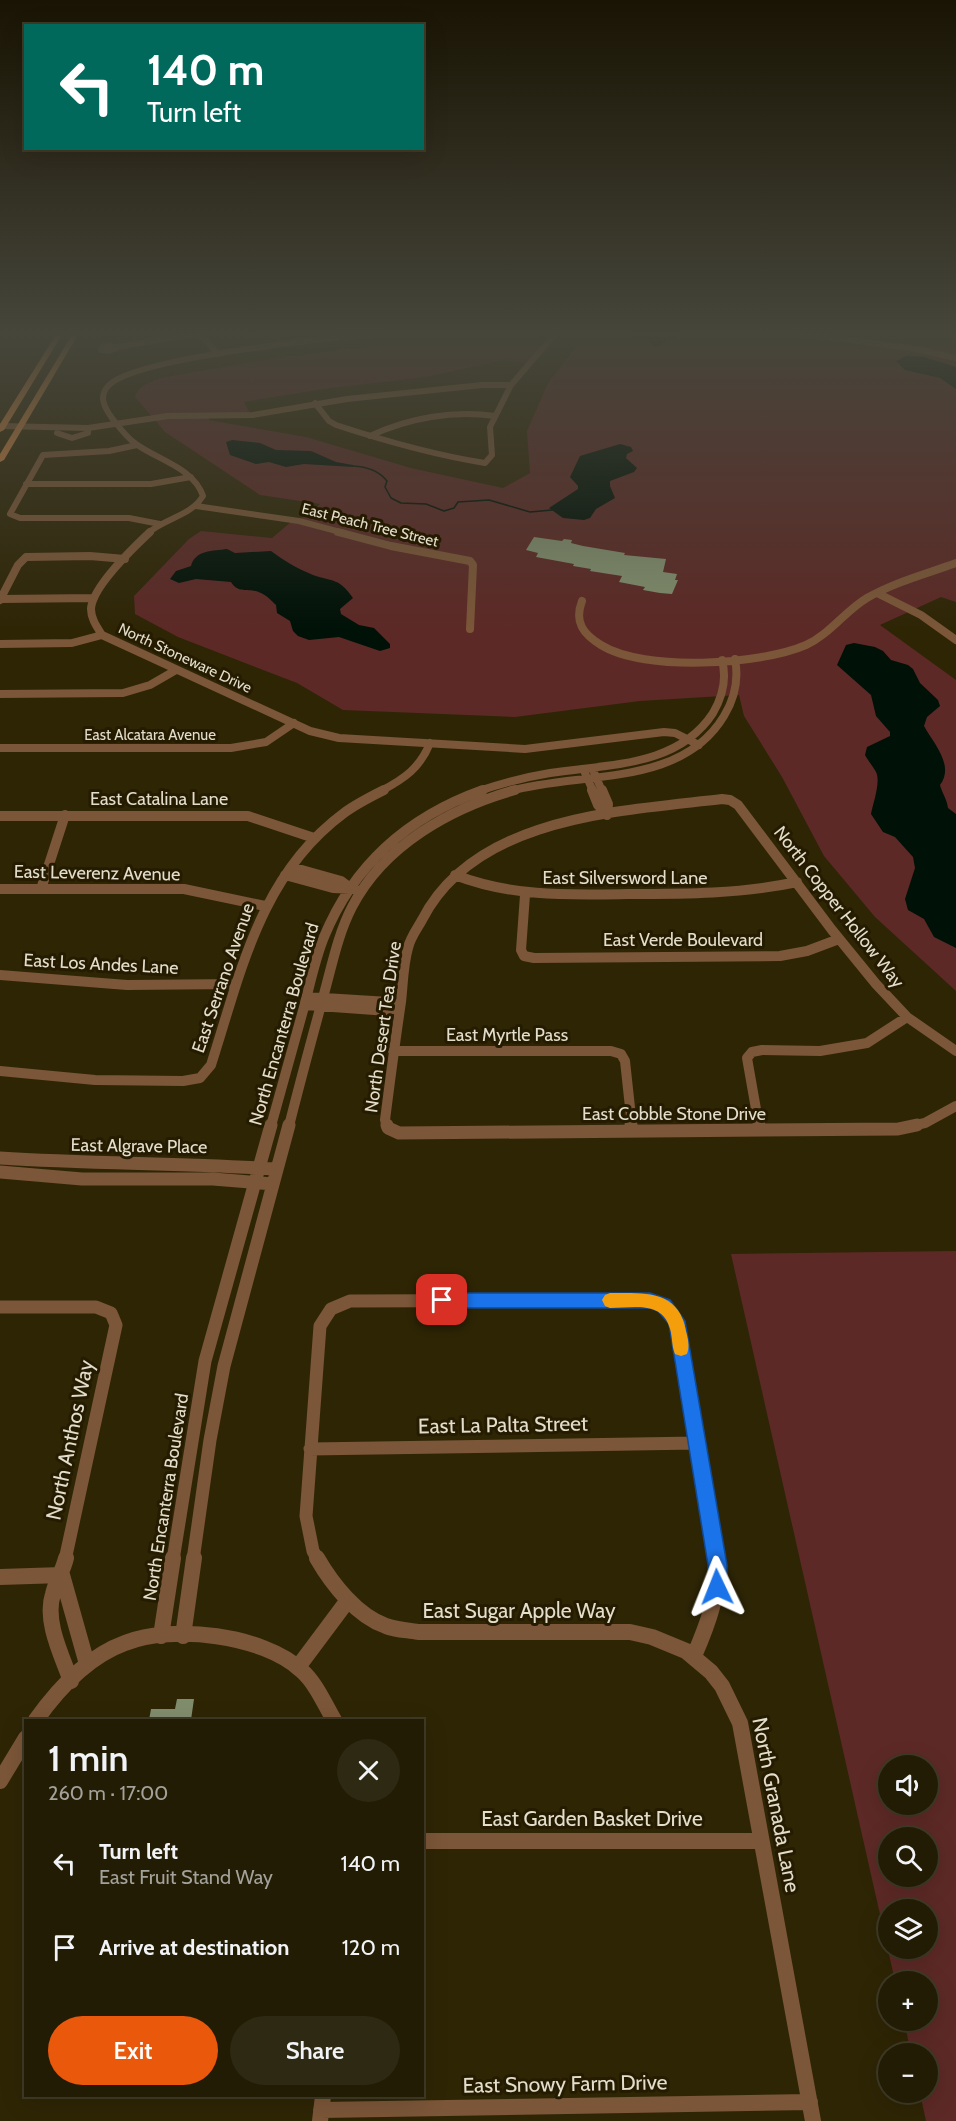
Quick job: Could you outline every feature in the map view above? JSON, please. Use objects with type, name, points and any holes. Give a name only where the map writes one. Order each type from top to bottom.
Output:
[{"type":"main road","points":[[0,460],[18,432]]},
{"type":"street","points":[[44,432],[70,437],[84,436],[87,432]]},
{"type":"street","points":[[125,432],[137,445],[201,485],[202,499],[195,506],[160,524],[148,533],[94,598],[0,599],[18,565],[26,557],[90,556],[125,559]]},
{"type":"street","points":[[358,432],[426,452],[485,463],[491,459],[492,455],[490,432]]},
{"type":"street","points":[[370,436],[378,432]]},
{"type":"street","points":[[137,445],[109,451],[43,455],[10,514],[12,517],[136,519],[160,524]]},
{"type":"street","points":[[26,484],[151,484],[191,477]]},
{"type":"street","name":"East Peach Tree Street","points":[[195,506],[299,521],[391,546],[470,561],[473,565],[470,629]]},
{"type":"street","points":[[582,601],[578,611],[578,623],[588,637],[620,655],[661,660],[735,659],[778,653],[814,641],[837,624],[856,604],[877,592],[956,562]]},
{"type":"street","points":[[877,592],[921,615],[956,640]]},
{"type":"street","name":"North Stoneware Drive","points":[[94,598],[92,612],[102,635],[310,731],[339,738],[525,748],[651,731],[675,733],[695,742]]},
{"type":"street","points":[[0,644],[72,643],[102,635]]},
{"type":"street","name":"North Encanterra Boulevard","points":[[161,1636],[204,1369],[323,939],[349,887],[380,850],[433,812],[493,786],[526,778],[654,766],[670,761],[695,742],[718,729],[738,685],[735,659]]},
{"type":"street","name":"North Encanterra Boulevard","points":[[695,742],[721,698],[726,677],[722,660]]},
{"type":"street","points":[[0,694],[123,693],[150,685],[176,670]]},
{"type":"street","name":"East Alcatara Avenue","points":[[0,748],[231,748],[266,742],[294,723]]},
{"type":"street","name":"East Serrano Avenue","points":[[0,1071],[95,1080],[183,1081],[200,1078],[211,1065],[236,984],[265,906],[288,871],[315,838],[345,812],[407,776],[420,765],[430,743]]},
{"type":"street","points":[[589,772],[598,806],[607,815]]},
{"type":"street","name":"North Encanterra Boulevard","points":[[187,1635],[210,1440],[232,1332],[343,930],[362,890],[399,851],[449,816],[481,801],[589,772]]},
{"type":"street","name":"North Desert Tea Drive","points":[[388,1128],[385,1120],[408,947],[416,926],[441,887],[471,861],[507,840],[550,826],[607,815],[722,799],[730,800]]},
{"type":"street","name":"North Copper Hollow Way","points":[[730,800],[738,805],[839,939],[907,1017],[956,1051]]},
{"type":"street","points":[[40,889],[65,815]]},
{"type":"street","name":"East Catalina Lane","points":[[0,816],[248,816],[315,838]]},
{"type":"street","points":[[288,871],[333,888],[349,887],[362,890]]},
{"type":"street","name":"East Silversword Lane","points":[[455,875],[477,885],[525,895],[727,894],[797,882]]},
{"type":"street","name":"East Leverenz Avenue","points":[[0,889],[184,889],[265,906]]},
{"type":"street","name":"East Verde Boulevard","points":[[525,895],[521,950],[524,956],[534,958],[780,956],[807,951],[839,939]]},
{"type":"street","name":"East Los Andes Lane","points":[[0,975],[127,985],[236,984]]},
{"type":"street","points":[[307,1001],[388,1011],[399,1006]]},
{"type":"street","points":[[760,1130],[747,1058],[752,1052],[762,1050],[820,1051],[849,1047],[867,1042],[907,1017]]},
{"type":"street","name":"East Myrtle Pass","points":[[393,1051],[611,1051],[621,1054],[625,1061],[632,1131]]},
{"type":"street","name":"East Cobble Stone Drive","points":[[388,1128],[399,1133],[897,1129],[925,1123],[956,1106]]},
{"type":"street","name":"East Algrave Place","points":[[0,1158],[78,1163],[186,1163],[277,1169]]},
{"type":"street","name":"East Algrave Place","points":[[0,1172],[82,1179],[213,1179],[273,1184]]},
{"type":"street","name":"East Sugar Apple Way","points":[[694,1656],[659,1638],[630,1632],[418,1632],[385,1626],[354,1606],[329,1579],[313,1551],[306,1516],[320,1326],[332,1305],[350,1301],[650,1300],[664,1306],[677,1321],[697,1443]]},
{"type":"street","name":"North Anthos Way","points":[[0,1307],[96,1307],[111,1313],[116,1325],[62,1575],[52,1595],[52,1618],[71,1681]]},
{"type":"street","points":[[694,1656],[710,1618],[717,1576],[697,1443]]},
{"type":"street","name":"East La Palta Street","points":[[310,1449],[697,1443]]},
{"type":"street","points":[[0,1577],[62,1575]]},
{"type":"street","name":"North Anthos Way","points":[[62,1575],[87,1664]]},
{"type":"street","points":[[298,1667],[348,1600]]},
{"type":"street","points":[[37,1719],[44,1708],[87,1664],[125,1642],[161,1636],[187,1635],[236,1639],[266,1650],[298,1667],[307,1677],[333,1719]]},
{"type":"street","name":"North Granada Lane","points":[[694,1656],[713,1671],[729,1695],[740,1723],[813,2121]]},
{"type":"street","points":[[0,1781],[24,1741]]},
{"type":"street","name":"East Garden Basket Drive","points":[[424,1841],[760,1841]]},
{"type":"street","name":"East Snowy Farm Drive","points":[[321,2109],[810,2102]]},
{"type":"shaded area","points":[[165,432],[277,432],[306,437],[411,468],[503,488],[530,473],[527,432],[956,432],[956,602],[941,597],[880,625],[956,680],[956,991],[875,917],[824,856],[782,777],[744,716],[739,695],[640,701],[515,717],[343,710],[297,683],[178,637],[135,614],[134,596],[189,539],[201,531],[272,538],[291,522],[309,515],[320,504],[260,495]]},
{"type":"shaded area","points":[[232,440],[260,443],[276,450],[311,451],[336,462],[353,465],[353,467],[304,464],[286,467],[269,462],[256,464],[230,455],[226,442]]},
{"type":"shaded area","points":[[620,444],[631,447],[633,451],[627,454],[626,458],[637,468],[634,472],[610,481],[615,498],[596,509],[590,518],[584,520],[563,518],[549,508],[578,489],[570,477],[580,456]]},
{"type":"shaded area","points":[[227,549],[235,553],[271,551],[302,570],[340,584],[353,598],[340,609],[341,614],[359,625],[374,628],[390,644],[390,648],[380,651],[339,637],[309,640],[298,636],[293,631],[290,621],[277,613],[276,605],[257,591],[241,590],[231,582],[196,579],[179,583],[170,579],[176,571],[191,566],[200,554]]},
{"type":"shaded area","points":[[854,643],[875,647],[883,651],[891,660],[908,665],[913,669],[920,683],[938,700],[940,706],[927,717],[924,726],[944,762],[944,777],[940,785],[948,808],[956,814],[956,948],[934,937],[924,919],[908,910],[905,899],[915,868],[913,857],[895,837],[883,832],[871,814],[877,776],[865,755],[867,747],[890,736],[890,732],[876,716],[871,695],[837,665],[846,645]]},
{"type":"shaded area","points":[[956,1251],[956,2121],[926,2121],[922,2103],[938,2103],[938,2043],[909,2043],[906,2031],[938,2031],[938,1971],[893,1971],[890,1959],[938,1959],[938,1899],[878,1899],[878,1906],[731,1254]]},
{"type":"building","points":[[534,537],[572,540],[571,543],[625,553],[624,555],[666,559],[663,572],[677,574],[675,580],[678,580],[672,594],[643,590],[645,587],[619,582],[622,576],[590,571],[591,569],[573,566],[574,564],[536,557],[538,553],[526,550]]},
{"type":"building","points":[[177,1699],[194,1699],[191,1719],[149,1719],[151,1709],[175,1709]]},
{"type":"waterway","points":[[353,466],[368,468],[380,474],[387,481],[385,487],[391,498],[401,503],[426,504],[444,511],[454,508],[458,502],[489,500],[530,512],[552,510]]},
{"type":"slow traffic","points":[[610,1300],[650,1300],[664,1306],[677,1321],[681,1348]]},
{"type":"route","points":[[442,1300],[650,1300],[664,1306],[677,1321],[717,1565],[717,1587]]}]
